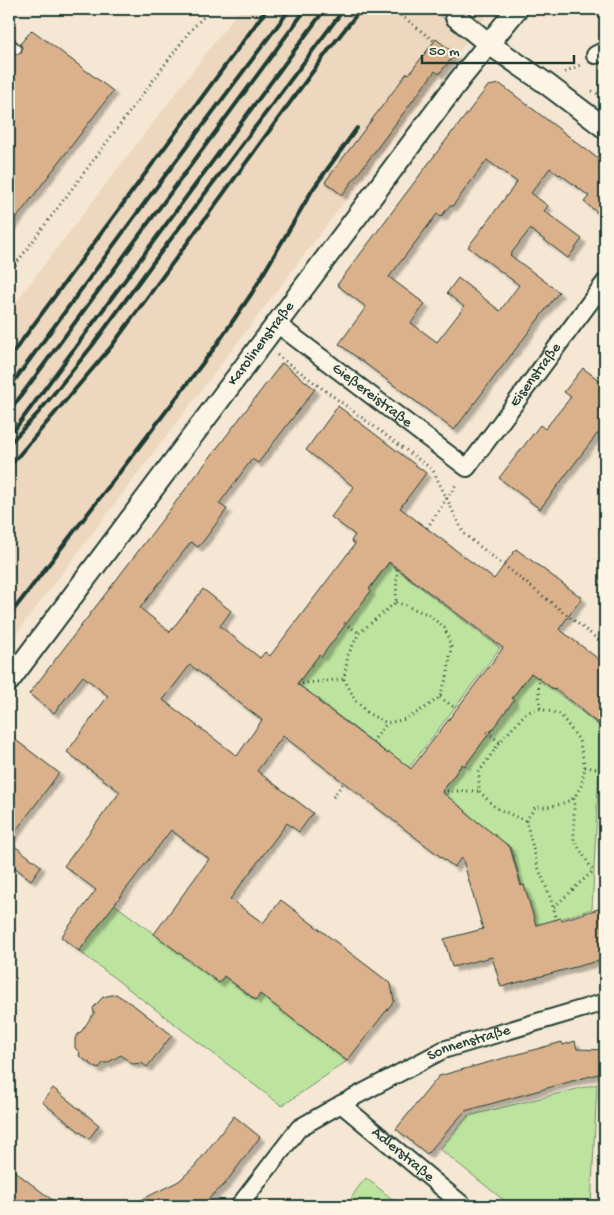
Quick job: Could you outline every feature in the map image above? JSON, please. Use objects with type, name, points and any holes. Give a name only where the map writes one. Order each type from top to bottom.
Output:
[{"type":"street","name":"Karolinenstraße","points":[[9,682],[460,79],[517,9]]},
{"type":"street","points":[[456,16],[489,44],[605,128]]},
{"type":"street","name":"Eisenstraße","points":[[467,468],[605,282]]},
{"type":"street","name":"Gießereistraße","points":[[277,324],[467,468]]},
{"type":"street","name":"Sonnenstraße","points":[[239,1206],[299,1128],[341,1104],[442,1050],[605,1002]]},
{"type":"street","name":"Adlerstraße","points":[[341,1104],[464,1206]]},
{"type":"lane","points":[[9,41],[18,48]]},
{"type":"path","points":[[9,273],[190,30],[211,9]]},
{"type":"path","points":[[393,9],[434,41]]},
{"type":"path","points":[[261,344],[433,470],[464,534],[605,645]]},
{"type":"path","points":[[427,528],[467,468]]},
{"type":"path","points":[[396,569],[396,602]]},
{"type":"path","points":[[396,602],[427,614],[445,628],[451,647],[448,673],[440,697],[406,719],[387,723],[369,714],[356,701],[344,679],[348,655],[359,633],[396,602]]},
{"type":"path","points":[[344,623],[359,633]]},
{"type":"path","points":[[538,677],[540,709]]},
{"type":"path","points":[[297,684],[344,679]]},
{"type":"path","points":[[440,697],[455,708]]},
{"type":"path","points":[[526,821],[496,808],[479,791],[479,772],[500,742],[527,712],[540,709],[560,714],[579,740],[585,767],[581,786],[574,798],[574,840],[593,871],[554,907]]},
{"type":"path","points":[[372,742],[387,723]]},
{"type":"path","points":[[488,732],[500,742]]},
{"type":"path","points":[[585,767],[598,769]]},
{"type":"path","points":[[332,797],[344,782]]},
{"type":"path","points":[[442,791],[479,791]]},
{"type":"path","points":[[557,920],[554,907],[538,867],[526,821],[535,807],[548,808],[563,804],[574,798]]},
{"type":"shaded area","points":[[240,9],[491,9],[9,643],[9,311]]},
{"type":"green space","points":[[389,563],[500,648],[408,769],[297,684]]},
{"type":"green space","points":[[531,672],[601,727],[592,909],[534,927],[511,848],[440,794]]},
{"type":"green space","points":[[114,904],[219,982],[224,976],[255,1000],[260,994],[347,1061],[282,1106],[79,951]]},
{"type":"green space","points":[[597,1084],[591,1206],[511,1206],[440,1149],[468,1116]]},
{"type":"green space","points":[[366,1178],[401,1206],[348,1206],[351,1198]]},
{"type":"building","points":[[32,30],[113,91],[9,228],[9,60],[14,53],[21,53],[22,48],[20,44]]},
{"type":"building","points":[[436,39],[455,54],[439,74],[435,71],[342,195],[325,182],[407,73],[409,74]]},
{"type":"building","points":[[500,84],[605,164],[605,218],[584,202],[589,196],[550,168],[531,193],[548,206],[544,211],[582,239],[568,258],[530,229],[510,255],[559,292],[454,430],[339,344],[366,307],[337,285],[488,86]],"holes":[[[487,160],[517,182],[468,247],[519,285],[500,311],[458,278],[447,293],[464,307],[437,342],[411,323],[425,304],[389,277],[437,214],[441,217],[450,205],[452,207]]]},
{"type":"building","points":[[282,363],[315,389],[258,463],[252,459],[219,504],[227,509],[205,539],[198,547],[191,542],[140,608],[170,632],[203,589],[231,611],[220,626],[260,658],[265,652],[270,656],[355,544],[351,541],[355,535],[331,517],[354,487],[306,450],[338,406],[426,473],[400,508],[494,579],[516,549],[582,598],[559,629],[605,664],[605,729],[582,709],[531,673],[512,698],[514,700],[465,766],[462,764],[442,792],[510,847],[521,886],[524,885],[536,925],[561,918],[562,920],[605,907],[605,959],[501,987],[492,957],[452,967],[444,939],[483,929],[462,857],[454,867],[283,736],[257,771],[313,813],[299,832],[287,823],[230,899],[263,923],[281,900],[391,984],[394,1001],[347,1061],[260,994],[256,1000],[224,976],[219,983],[154,934],[209,859],[171,830],[79,951],[61,937],[96,890],[64,866],[120,792],[67,752],[108,696],[83,676],[54,713],[29,694]],"holes":[[[389,562],[503,648],[411,769],[389,752],[388,754],[297,684],[319,655],[321,657],[371,591],[369,589]],[[190,665],[262,720],[237,756],[163,700]]]},
{"type":"building","points":[[583,368],[605,385],[605,435],[597,434],[540,509],[499,478],[540,425],[545,429],[571,397],[564,392]]},
{"type":"building","points":[[9,735],[59,773],[9,840]]},
{"type":"building","points":[[9,842],[41,866],[31,880],[9,863]]},
{"type":"building","points":[[116,994],[172,1035],[147,1067],[142,1063],[132,1064],[121,1055],[107,1063],[103,1063],[98,1069],[79,1056],[80,1053],[75,1048],[75,1038],[94,1013],[93,1008],[103,997]]},
{"type":"building","points":[[575,1041],[577,1049],[605,1050],[605,1072],[465,1111],[427,1154],[396,1129],[439,1076],[562,1042],[563,1045]]},
{"type":"building","points":[[53,1088],[99,1125],[89,1139],[42,1102]]},
{"type":"building","points":[[234,1116],[260,1137],[224,1185],[200,1206],[129,1206],[179,1181],[195,1166]]},
{"type":"building","points":[[9,1167],[60,1206],[9,1206]]},
{"type":"tunnel","points":[[446,9],[456,17]]},
{"type":"railway","points":[[9,358],[267,9]]},
{"type":"railway","points":[[9,388],[290,9]]},
{"type":"railway","points":[[9,412],[306,9]]},
{"type":"railway","points":[[15,429],[325,9]]},
{"type":"railway","points":[[9,444],[39,412],[92,346],[344,9]]},
{"type":"railway","points":[[9,467],[111,347],[330,48],[361,9]]},
{"type":"railway","points":[[9,616],[215,347],[252,293],[313,189],[357,128]]}]
